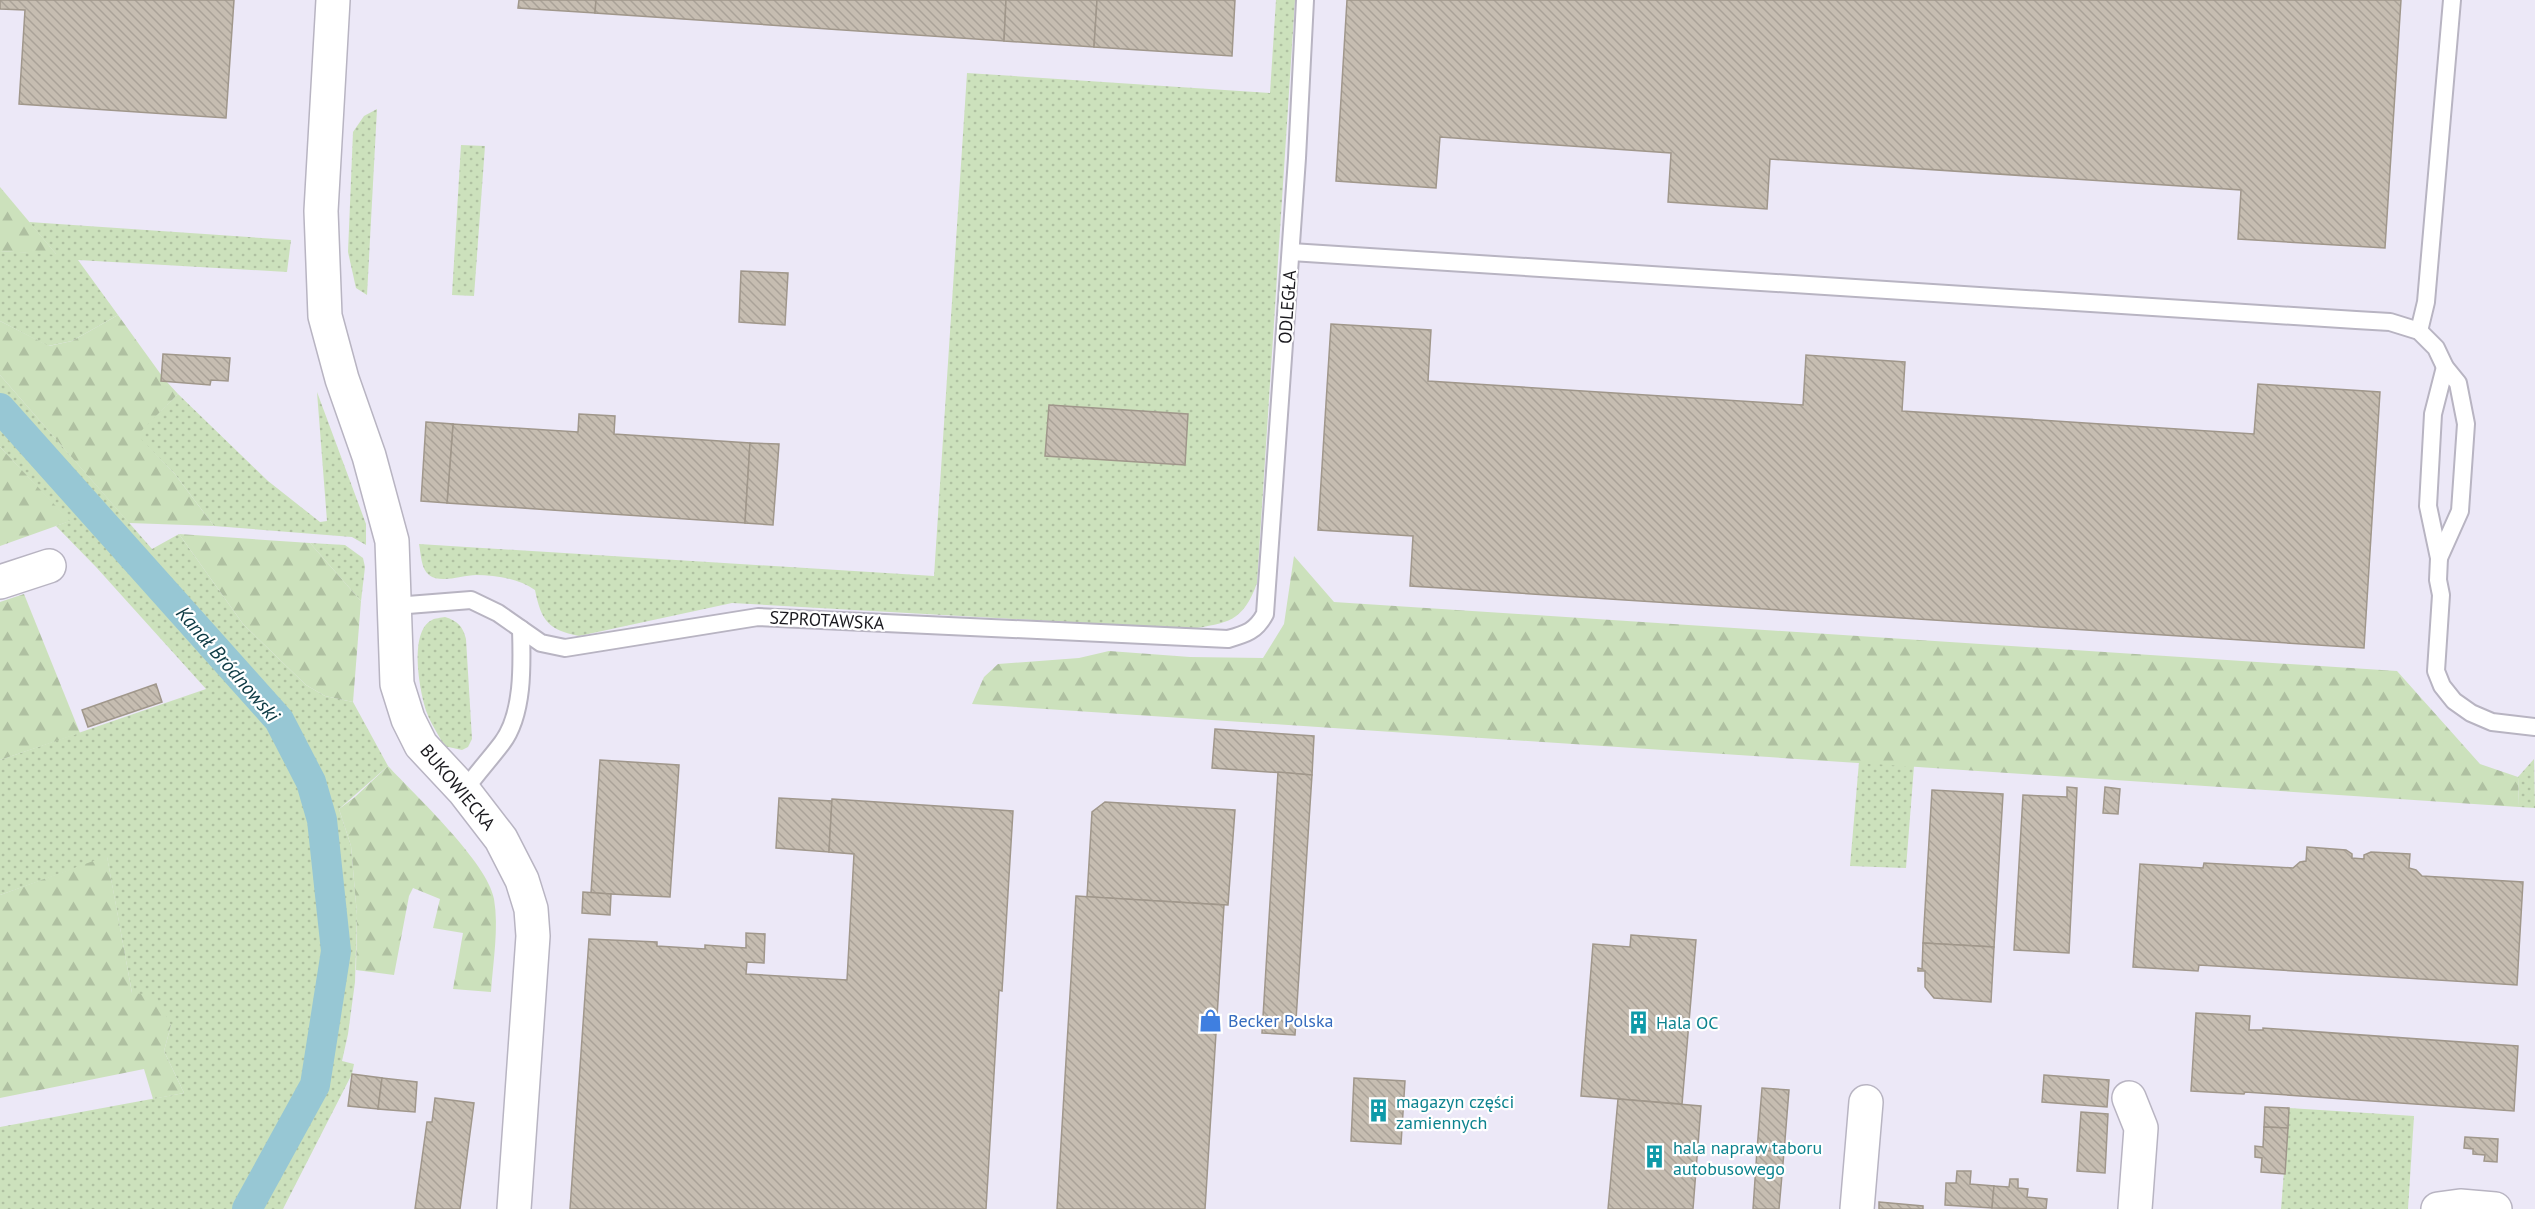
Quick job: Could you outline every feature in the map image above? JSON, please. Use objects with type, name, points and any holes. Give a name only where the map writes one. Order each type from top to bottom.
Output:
[{"type":"street","name":"BUKOWIECKA","points":[[333,0],[321,211],[325,316],[342,379],[369,456],[392,541],[397,684],[408,719],[421,745],[464,791],[501,839],[522,880],[531,909],[534,936],[514,1209]]},
{"type":"street","points":[[0,582],[49,566]]},
{"type":"street","points":[[2129,1098],[2141,1128],[2135,1209]]},
{"type":"street","points":[[1857,1209],[1866,1102]]},
{"type":"street","points":[[2438,1209],[2460,1206],[2495,1209]]},
{"type":"lane","name":"ODLEGŁA","points":[[1265,614],[1291,252],[1305,0]]},
{"type":"lane","points":[[2419,331],[2426,302],[2452,0]]},
{"type":"lane","points":[[1291,252],[2378,321],[2419,331],[2436,348],[2445,368],[2458,383],[2466,424],[2460,511],[2439,558]]},
{"type":"lane","points":[[2445,368],[2433,414],[2427,506],[2439,558],[2438,580],[2441,595],[2436,671],[2442,686],[2454,701],[2471,713],[2492,722],[2535,727]]},
{"type":"lane","name":"SZPROTAWSKA","points":[[395,606],[471,600],[498,613],[541,643],[565,648],[758,617],[1228,639],[1250,632],[1259,626],[1265,614]]},
{"type":"lane","points":[[464,791],[504,741],[518,703],[521,629]]},
{"type":"green space","points":[[1276,0],[1295,0],[1257,583],[1252,596],[1240,613],[1215,625],[1190,629],[732,603],[579,636],[553,627],[543,616],[535,590],[522,583],[507,578],[484,575],[439,579],[426,572],[419,544],[934,576],[967,73],[1270,93]]},
{"type":"green space","points":[[377,109],[367,295],[356,288],[348,252],[353,132],[364,116]]},
{"type":"green space","points":[[461,145],[485,146],[474,296],[452,295]]},
{"type":"green space","points":[[0,187],[57,255],[0,251]]},
{"type":"green space","points":[[29,222],[291,240],[287,272],[78,260],[118,315],[72,341],[48,346],[0,321],[0,251],[56,254]]},
{"type":"green space","points":[[118,315],[162,376],[161,381],[167,382],[178,394],[137,435],[174,473],[214,526],[129,523],[0,375],[0,321],[49,346],[72,341]]},
{"type":"green space","points":[[0,375],[152,549],[179,534],[243,624],[306,685],[325,696],[353,702],[388,766],[339,809],[351,846],[357,915],[355,982],[342,1061],[354,1064],[352,1074],[283,1209],[0,1209],[0,1127],[184,1093],[164,1051],[171,1025],[132,993],[107,857],[0,895],[0,760],[206,689],[56,526],[69,521],[0,447]]},
{"type":"green space","points":[[317,392],[366,524],[366,545],[352,537],[214,526],[174,473],[136,435],[178,394],[268,481],[320,522],[327,521]]},
{"type":"green space","points":[[0,447],[70,521],[0,546]]},
{"type":"green space","points":[[179,534],[310,543],[361,601],[353,702],[325,696],[306,685],[243,624]]},
{"type":"green space","points":[[310,543],[345,545],[363,558],[365,567],[361,601]]},
{"type":"green space","points":[[1294,556],[1334,602],[2397,671],[2480,764],[2518,777],[2519,807],[972,704],[984,677],[998,664],[1079,658],[1109,651],[1190,657],[1263,658],[1284,624]]},
{"type":"green space","points":[[24,594],[80,733],[0,760],[0,602]]},
{"type":"green space","points":[[445,617],[459,625],[466,639],[472,739],[468,747],[462,750],[444,746],[427,713],[419,678],[420,637],[432,620]]},
{"type":"green space","points":[[2534,759],[2535,808],[2519,807],[2518,777]]},
{"type":"green space","points":[[1859,762],[1914,766],[1906,868],[1850,866]]},
{"type":"green space","points":[[388,766],[449,830],[479,867],[489,884],[494,899],[496,922],[491,992],[453,989],[463,933],[433,928],[440,899],[413,888],[409,896],[394,975],[356,970],[357,915],[351,846],[339,809]]},
{"type":"green space","points":[[107,856],[132,993],[155,995],[171,1025],[164,1051],[184,1093],[153,1099],[144,1069],[0,1098],[0,895]]},
{"type":"green space","points":[[2289,1108],[2414,1116],[2408,1209],[2281,1209]]},
{"type":"building","points":[[0,0],[234,0],[226,118],[19,104],[25,10],[0,9]]},
{"type":"building","points":[[519,0],[596,0],[595,13],[518,8]]},
{"type":"building","points":[[596,0],[1006,0],[1004,41],[595,13]]},
{"type":"building","points":[[1006,0],[1097,0],[1094,47],[1004,41]]},
{"type":"building","points":[[1097,0],[1235,0],[1232,56],[1094,47]]},
{"type":"building","points":[[1347,0],[2401,0],[2385,248],[2238,239],[2241,190],[1770,159],[1767,209],[1668,202],[1671,153],[1440,137],[1436,188],[1336,181]]},
{"type":"building","points":[[741,271],[788,273],[785,325],[739,322]]},
{"type":"building","points":[[1331,324],[1431,330],[1428,381],[1803,405],[1806,355],[1905,362],[1902,411],[2254,434],[2258,384],[2380,392],[2364,648],[1410,586],[1413,536],[1318,530]]},
{"type":"building","points":[[163,354],[230,358],[228,381],[211,380],[210,385],[161,381]]},
{"type":"building","points":[[1049,405],[1188,414],[1185,465],[1045,456]]},
{"type":"building","points":[[579,414],[615,416],[614,434],[750,443],[745,523],[447,503],[453,424],[578,432]]},
{"type":"building","points":[[426,422],[453,424],[447,503],[421,501]]},
{"type":"building","points":[[750,443],[779,444],[773,525],[745,523]]},
{"type":"building","points":[[156,684],[162,702],[88,727],[82,710]]},
{"type":"building","points":[[1215,729],[1314,736],[1312,775],[1212,768]]},
{"type":"building","points":[[600,760],[679,765],[670,897],[591,893]]},
{"type":"building","points":[[1278,772],[1312,775],[1295,1035],[1262,1033]]},
{"type":"building","points":[[2067,787],[2077,788],[2069,953],[2014,950],[2023,795],[2067,797]]},
{"type":"building","points":[[2105,787],[2120,789],[2118,814],[2103,813]]},
{"type":"building","points":[[1932,790],[2003,794],[1994,947],[1923,943]]},
{"type":"building","points":[[779,798],[832,801],[829,852],[776,848]]},
{"type":"building","points":[[832,799],[1013,811],[1002,991],[999,990],[986,1209],[570,1209],[589,939],[657,942],[657,946],[705,949],[705,945],[746,948],[746,933],[765,934],[764,963],[747,962],[746,974],[847,980],[854,854],[829,852]]},
{"type":"building","points":[[1105,802],[1235,810],[1228,905],[1087,897],[1092,812]]},
{"type":"building","points":[[2307,847],[2346,850],[2352,854],[2352,858],[2364,859],[2364,855],[2371,852],[2410,854],[2409,868],[2416,870],[2422,876],[2523,882],[2517,985],[2199,965],[2198,971],[2133,967],[2140,864],[2203,868],[2204,863],[2293,868],[2300,862],[2306,861]]},
{"type":"building","points":[[583,892],[611,894],[610,915],[582,913]]},
{"type":"building","points":[[1076,896],[1224,905],[1205,1209],[1057,1209]]},
{"type":"building","name":"Hala OC","points":[[1631,935],[1696,940],[1682,1104],[1581,1096],[1593,944],[1630,947]]},
{"type":"building","points":[[1923,943],[1994,947],[1991,1002],[1934,998],[1925,987],[1925,971],[1918,971],[1918,968],[1922,969]]},
{"type":"building","points":[[2196,1013],[2250,1016],[2249,1030],[2263,1030],[2263,1028],[2518,1046],[2514,1111],[2245,1092],[2244,1094],[2191,1091]]},
{"type":"building","points":[[352,1074],[382,1078],[378,1109],[348,1106]]},
{"type":"building","points":[[2044,1075],[2109,1080],[2107,1107],[2042,1102]]},
{"type":"building","points":[[382,1078],[417,1082],[415,1112],[378,1109]]},
{"type":"building","name":"magazyn części zamiennych","points":[[1354,1078],[1405,1081],[1401,1144],[1351,1141]]},
{"type":"building","points":[[1762,1088],[1789,1090],[1784,1152],[1757,1150]]},
{"type":"building","points":[[435,1098],[474,1103],[460,1209],[415,1209],[427,1122],[432,1122]]},
{"type":"building","name":"hala napraw taboru autobusowego","points":[[1618,1099],[1701,1106],[1693,1209],[1608,1209]]},
{"type":"building","points":[[2265,1107],[2289,1108],[2288,1128],[2264,1127]]},
{"type":"building","points":[[2081,1112],[2108,1114],[2105,1173],[2077,1171]]},
{"type":"building","points":[[2264,1127],[2288,1128],[2285,1174],[2261,1172],[2262,1158],[2255,1157],[2255,1146],[2263,1147]]},
{"type":"building","points":[[2465,1137],[2498,1139],[2497,1162],[2484,1161],[2485,1155],[2473,1154],[2473,1149],[2464,1148]]},
{"type":"building","points":[[1757,1150],[1784,1152],[1779,1209],[1753,1209]]},
{"type":"building","points":[[1957,1171],[1971,1171],[1970,1184],[1994,1186],[1992,1208],[1945,1205],[1946,1183],[1956,1183]]},
{"type":"building","points":[[2010,1179],[2018,1179],[2018,1188],[2028,1189],[2027,1197],[2047,1199],[2046,1209],[1992,1208],[1994,1186],[2009,1187]]},
{"type":"building","points":[[1879,1202],[1923,1206],[1923,1209],[1879,1209]]},
{"type":"waterway","name":"Kanał Bródnowski","points":[[0,408],[279,720],[311,782],[322,820],[336,951],[315,1085],[247,1209]]},
{"type":"place","name":"Becker Polska","points":[[1210,1020]]},
{"type":"place","name":"Hala OC","points":[[1638,1022]]},
{"type":"place","name":"magazyn części zamiennych","points":[[1378,1111]]},
{"type":"place","name":"hala napraw taboru autobusowego","points":[[1655,1157]]}]
